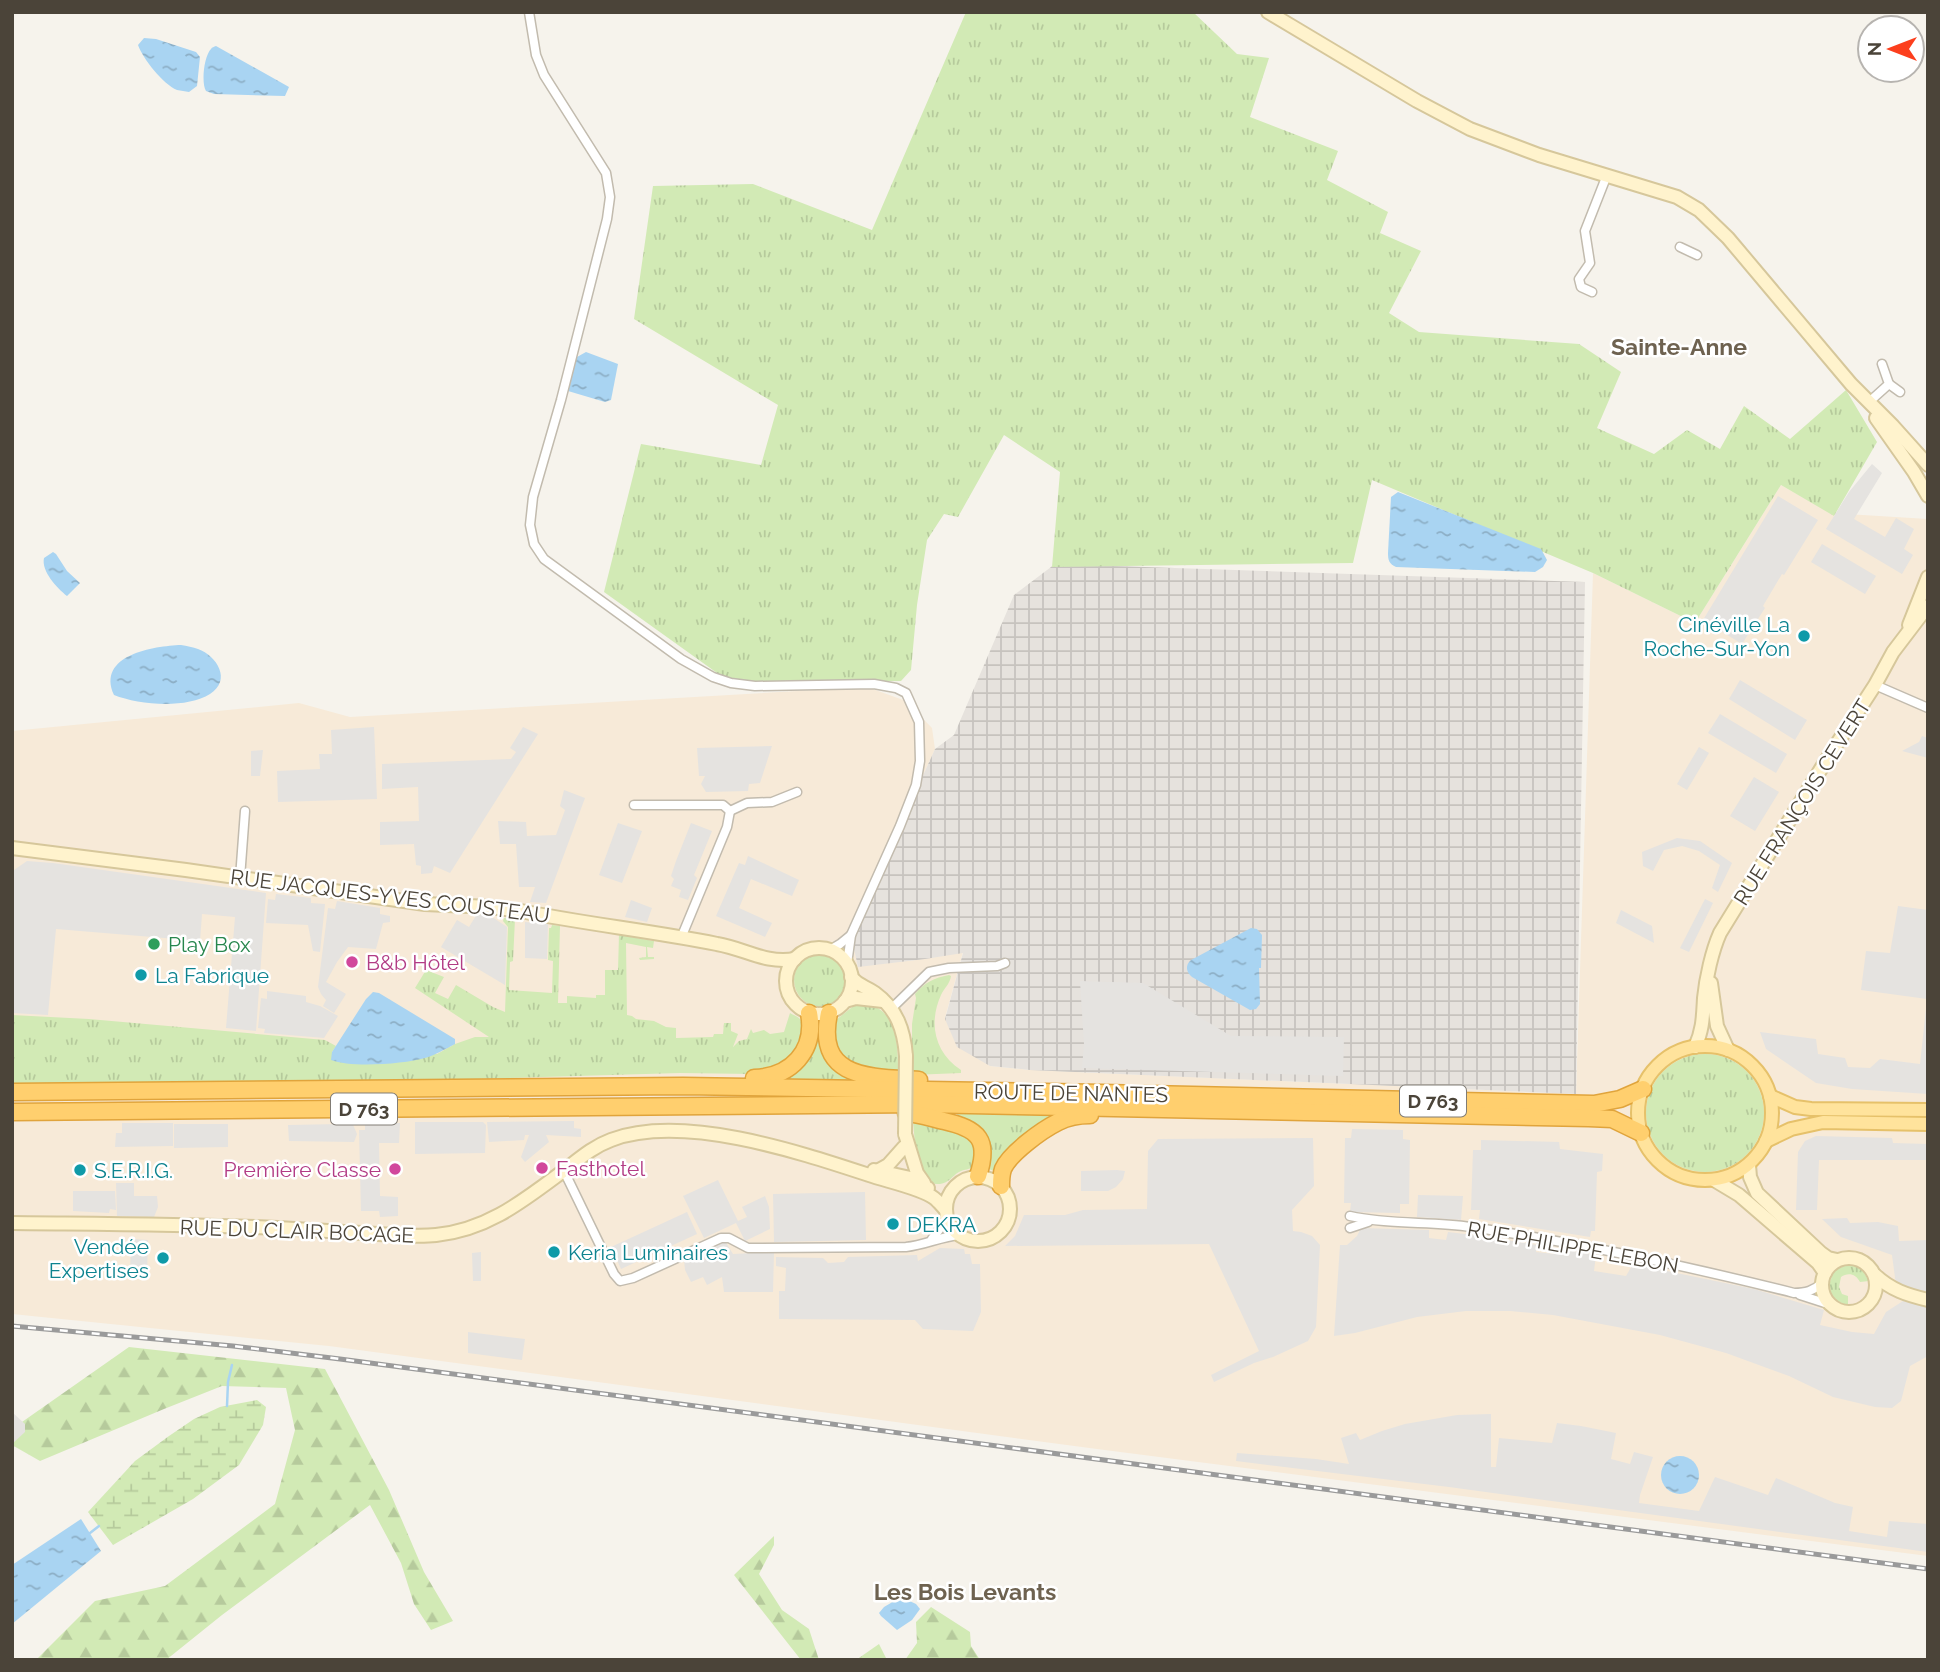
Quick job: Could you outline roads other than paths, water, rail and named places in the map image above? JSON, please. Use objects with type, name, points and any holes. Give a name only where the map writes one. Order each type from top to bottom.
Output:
[{"type":"highway","points":[[697,1086],[713,1078],[772,1077],[791,1067],[810,1037],[809,1013]]},
{"type":"highway","points":[[829,1013],[825,1031],[830,1052],[839,1063],[866,1077],[1071,1083],[1102,1093]]},
{"type":"highway","name":"ROUTE DE NANTES","points":[[12,1092],[697,1086],[1594,1104],[1620,1100],[1643,1089]]},
{"type":"highway","points":[[881,1104],[893,1112],[923,1114],[958,1123],[971,1130],[983,1146],[984,1155],[978,1176]]},
{"type":"highway","name":"ROUTE DE NANTES","points":[[12,1112],[881,1104],[1603,1118],[1622,1123],[1641,1133]]},
{"type":"highway","points":[[1001,1186],[1004,1168],[1012,1157],[1058,1122],[1077,1115],[1124,1115],[1148,1108]]},
{"type":"main road","points":[[1712,1046],[1728,1050],[1747,1060],[1762,1077],[1770,1096],[1772,1119],[1766,1141],[1749,1164],[1732,1175],[1713,1180],[1695,1180],[1677,1174],[1661,1164],[1649,1150],[1641,1133],[1638,1111],[1643,1089],[1651,1073],[1678,1051],[1712,1046]]},
{"type":"main road","points":[[1770,1096],[1795,1107],[1811,1109],[1927,1110]]},
{"type":"main road","points":[[1766,1141],[1791,1129],[1823,1122],[1928,1125]]},
{"type":"street","points":[[529,12],[536,55],[544,75],[606,173],[610,197],[607,219],[561,400],[533,497],[530,525],[534,544],[544,559],[681,659],[713,677],[755,686],[874,684],[896,688],[906,693],[919,722],[920,761],[916,785],[851,935],[847,964],[851,985],[845,1001],[829,1013],[809,1013],[799,1008],[787,990],[786,979],[795,958],[811,950],[830,950],[851,935]]},
{"type":"street","points":[[1268,12],[1417,101],[1470,129],[1538,155],[1676,197],[1699,210],[1728,238],[1851,384],[1908,463],[1928,496]]},
{"type":"street","points":[[1592,292],[1581,287],[1579,279],[1590,263],[1585,231],[1607,175]]},
{"type":"street","points":[[1681,247],[1698,255]]},
{"type":"street","points":[[1882,364],[1889,384],[1900,392]]},
{"type":"street","points":[[1851,384],[1928,465]]},
{"type":"street","points":[[1869,402],[1889,384]]},
{"type":"street","name":"RUE FRANÇOIS CEVERT","points":[[1905,635],[1928,577]]},
{"type":"street","name":"RUE FRANÇOIS CEVERT","points":[[1695,1047],[1701,1034],[1704,996],[1720,933],[1905,635],[1928,606]]},
{"type":"street","points":[[1875,685],[1928,708]]},
{"type":"street","points":[[730,811],[747,803],[772,802],[796,792]]},
{"type":"street","points":[[634,804],[723,804],[730,811]]},
{"type":"street","points":[[240,878],[245,811]]},
{"type":"street","points":[[681,938],[727,827],[730,811]]},
{"type":"street","name":"RUE JACQUES-YVES COUSTEAU","points":[[12,848],[425,904],[500,908],[719,944],[765,959],[783,961],[795,958]]},
{"type":"street","points":[[830,950],[847,964]]},
{"type":"street","name":"RUE JACQUES-YVES COUSTEAU","points":[[765,959],[786,979]]},
{"type":"street","points":[[888,1005],[929,972],[948,968],[998,966],[1004,962]]},
{"type":"street","name":"RUE FRANÇOIS CEVERT","points":[[1710,973],[1717,1026],[1728,1050]]},
{"type":"street","points":[[851,977],[888,1005],[900,1022],[906,1056],[905,1141],[908,1177],[916,1190]]},
{"type":"street","points":[[845,1001],[856,998],[888,1005]]},
{"type":"street","name":"RUE DU CLAIR BOCAGE","points":[[12,1223],[239,1227],[433,1235],[456,1233],[509,1211],[594,1149],[611,1140],[659,1130],[686,1131],[771,1145],[850,1168]]},
{"type":"street","points":[[879,1170],[888,1165],[905,1141]]},
{"type":"street","points":[[905,1141],[917,1173],[932,1190]]},
{"type":"street","points":[[1749,1164],[1752,1186],[1757,1193],[1821,1253],[1838,1260]]},
{"type":"street","points":[[850,1168],[879,1170],[908,1177],[915,1179],[920,1186],[932,1190],[952,1189]]},
{"type":"street","points":[[850,1168],[932,1196],[946,1214],[951,1228],[959,1235],[976,1241],[991,1240],[1007,1224],[1010,1214],[1007,1194],[992,1179],[978,1176],[967,1178],[952,1189],[947,1199],[946,1214],[932,1240]]},
{"type":"street","points":[[564,1171],[614,1274],[620,1281],[633,1278],[721,1238],[729,1238],[748,1248],[906,1247],[959,1235]]},
{"type":"street","points":[[1713,1180],[1739,1195],[1818,1263],[1826,1299],[1841,1311],[1853,1312],[1864,1308],[1875,1295],[1875,1275]]},
{"type":"street","name":"RUE PHILIPPE LEBON","points":[[1350,1216],[1371,1221],[1468,1226],[1547,1239],[1794,1293],[1831,1305]]},
{"type":"street","points":[[1350,1228],[1371,1221]]},
{"type":"street","points":[[1794,1293],[1814,1290],[1828,1268],[1845,1258],[1860,1260],[1885,1285],[1928,1300]]},
{"type":"street","points":[[1875,1295],[1902,1293]]},
{"type":"water","points":[[144,38],[156,39],[196,52],[200,57],[197,86],[189,92],[177,90],[166,82],[144,57],[138,45]]},
{"type":"water","points":[[216,46],[289,87],[285,96],[214,94],[206,91],[205,63],[209,52]]},
{"type":"water","points":[[586,352],[618,364],[611,400],[605,402],[568,391],[577,357]]},
{"type":"water","points":[[1398,492],[1541,549],[1547,560],[1543,567],[1535,572],[1396,567],[1389,562],[1388,553],[1391,497]]},
{"type":"water","points":[[53,552],[80,583],[67,596],[47,574],[45,568],[44,558]]},
{"type":"water","points":[[181,645],[205,652],[216,663],[221,675],[220,682],[210,694],[176,704],[149,703],[114,695],[111,681],[113,670],[120,662],[143,651]]},
{"type":"water","points":[[1251,928],[1257,929],[1262,935],[1260,1004],[1256,1009],[1250,1010],[1192,977],[1187,968],[1191,960]]},
{"type":"water","points":[[373,992],[379,993],[455,1039],[455,1044],[429,1057],[404,1062],[364,1064],[331,1060],[332,1052]]},
{"type":"water","points":[[1680,1456],[1693,1462],[1699,1475],[1693,1488],[1680,1494],[1667,1488],[1661,1475],[1667,1462]]},
{"type":"water","points":[[81,1519],[101,1551],[12,1624],[12,1565]]},
{"type":"water","points":[[901,1597],[920,1609],[912,1620],[897,1630],[879,1613]]},
{"type":"waterway","points":[[227,1406],[232,1365]]},
{"type":"waterway","points":[[90,1533],[99,1526]]},
{"type":"railway","points":[[12,1326],[233,1346],[340,1359],[1928,1569]]},
{"type":"place","name":"Cinéville La Roche-Sur-Yon","points":[[1804,636]]},
{"type":"place","name":"Play Box","points":[[154,944]]},
{"type":"place","name":"B&b Hôtel","points":[[352,962]]},
{"type":"place","name":"La Fabrique","points":[[141,975]]},
{"type":"place","name":"Fasthotel","points":[[542,1168]]},
{"type":"place","name":"Première Classe","points":[[395,1169]]},
{"type":"place","name":"S.E.R.I.G.","points":[[80,1170]]},
{"type":"place","name":"DEKRA","points":[[893,1224]]},
{"type":"place","name":"Keria Luminaires","points":[[554,1252]]},
{"type":"place","name":"Vendée Expertises","points":[[163,1258]]},
{"type":"district","name":"Sainte-Anne","points":[[1679,346]]},
{"type":"district","name":"Les Bois Levants","points":[[965,1591]]}]
